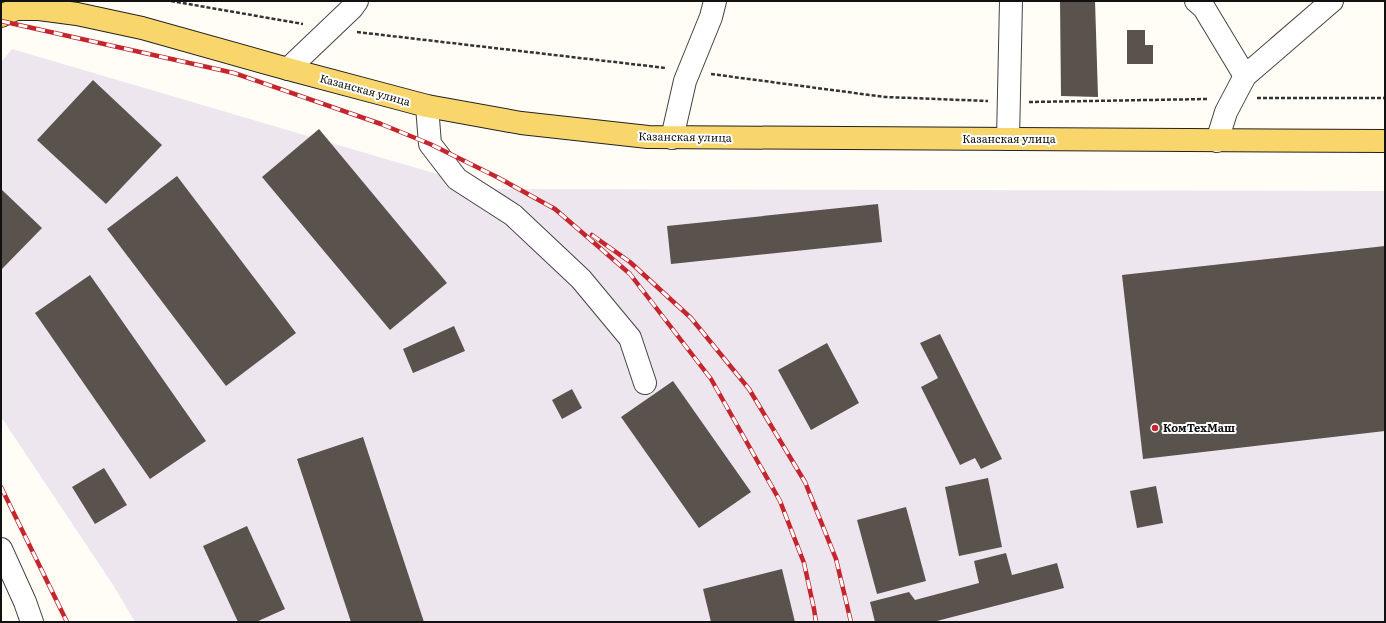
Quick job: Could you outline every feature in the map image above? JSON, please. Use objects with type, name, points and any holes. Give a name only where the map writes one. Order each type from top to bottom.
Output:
[{"type":"main road","name":"Казанская улица","points":[[3,10],[39,9],[77,14],[142,28],[427,106],[521,123],[648,138],[1385,141]]},
{"type":"street","points":[[288,69],[352,8],[357,1]]},
{"type":"street","points":[[672,138],[685,81],[711,17],[715,1]]},
{"type":"street","points":[[1008,140],[1011,1]]},
{"type":"street","points":[[1196,1],[1204,8],[1245,76]]},
{"type":"street","points":[[1217,141],[1226,112],[1245,76],[1332,1]]},
{"type":"street","points":[[427,106],[430,144],[457,180],[513,215],[581,278],[630,338],[645,383]]},
{"type":"street","points":[[1,549],[25,602],[32,622]]},
{"type":"path","points":[[172,1],[330,29],[689,71],[885,97],[1009,102],[1385,98]]},
{"type":"shaded area","points":[[12,49],[488,189],[1385,191],[1385,622],[135,622],[113,585],[1,417],[1,62]]},
{"type":"building","points":[[1060,1],[1095,1],[1098,97],[1061,96]]},
{"type":"building","points":[[1127,30],[1145,30],[1145,45],[1153,45],[1153,64],[1127,64]]},
{"type":"building","points":[[93,80],[162,145],[106,204],[37,140]]},
{"type":"building","points":[[319,129],[447,283],[390,330],[262,177]]},
{"type":"building","points":[[177,176],[296,333],[226,386],[107,229]]},
{"type":"building","points":[[1,189],[42,228],[1,270]]},
{"type":"building","points":[[878,204],[882,242],[671,264],[667,226]]},
{"type":"building","points":[[1385,246],[1385,431],[1143,459],[1122,275]]},
{"type":"building","points":[[90,275],[206,441],[150,479],[35,313]]},
{"type":"building","points":[[454,326],[465,351],[413,373],[403,349]]},
{"type":"building","points":[[940,334],[1002,459],[981,469],[975,458],[960,465],[921,387],[938,378],[920,343]]},
{"type":"building","points":[[827,343],[859,403],[811,430],[778,370]]},
{"type":"building","points":[[673,381],[751,492],[699,528],[621,417]]},
{"type":"building","points":[[572,389],[582,408],[562,419],[552,400]]},
{"type":"building","points":[[363,437],[424,622],[351,622],[297,459]]},
{"type":"building","points":[[104,468],[127,505],[95,524],[72,487]]},
{"type":"building","points":[[988,478],[1002,547],[959,556],[945,487]]},
{"type":"building","points":[[1156,486],[1163,523],[1137,528],[1130,491]]},
{"type":"building","points":[[906,507],[926,581],[877,594],[857,520]]},
{"type":"building","points":[[247,526],[285,609],[256,622],[238,622],[203,546]]},
{"type":"building","points":[[1006,553],[1012,575],[1057,563],[1064,588],[933,622],[875,622],[870,602],[909,592],[915,600],[979,583],[974,561]]},
{"type":"building","points":[[782,569],[795,622],[711,622],[703,589]]},
{"type":"railway","points":[[1,21],[234,73],[381,124],[430,144],[497,177],[555,209],[630,274],[711,379],[780,501],[804,563],[816,622]]},
{"type":"railway","points":[[592,235],[630,262],[691,318],[749,389],[805,482],[836,559],[851,622]]},
{"type":"railway","points":[[1,487],[67,622]]},
{"type":"place","name":"КомТехМаш","points":[[1155,428]]}]
